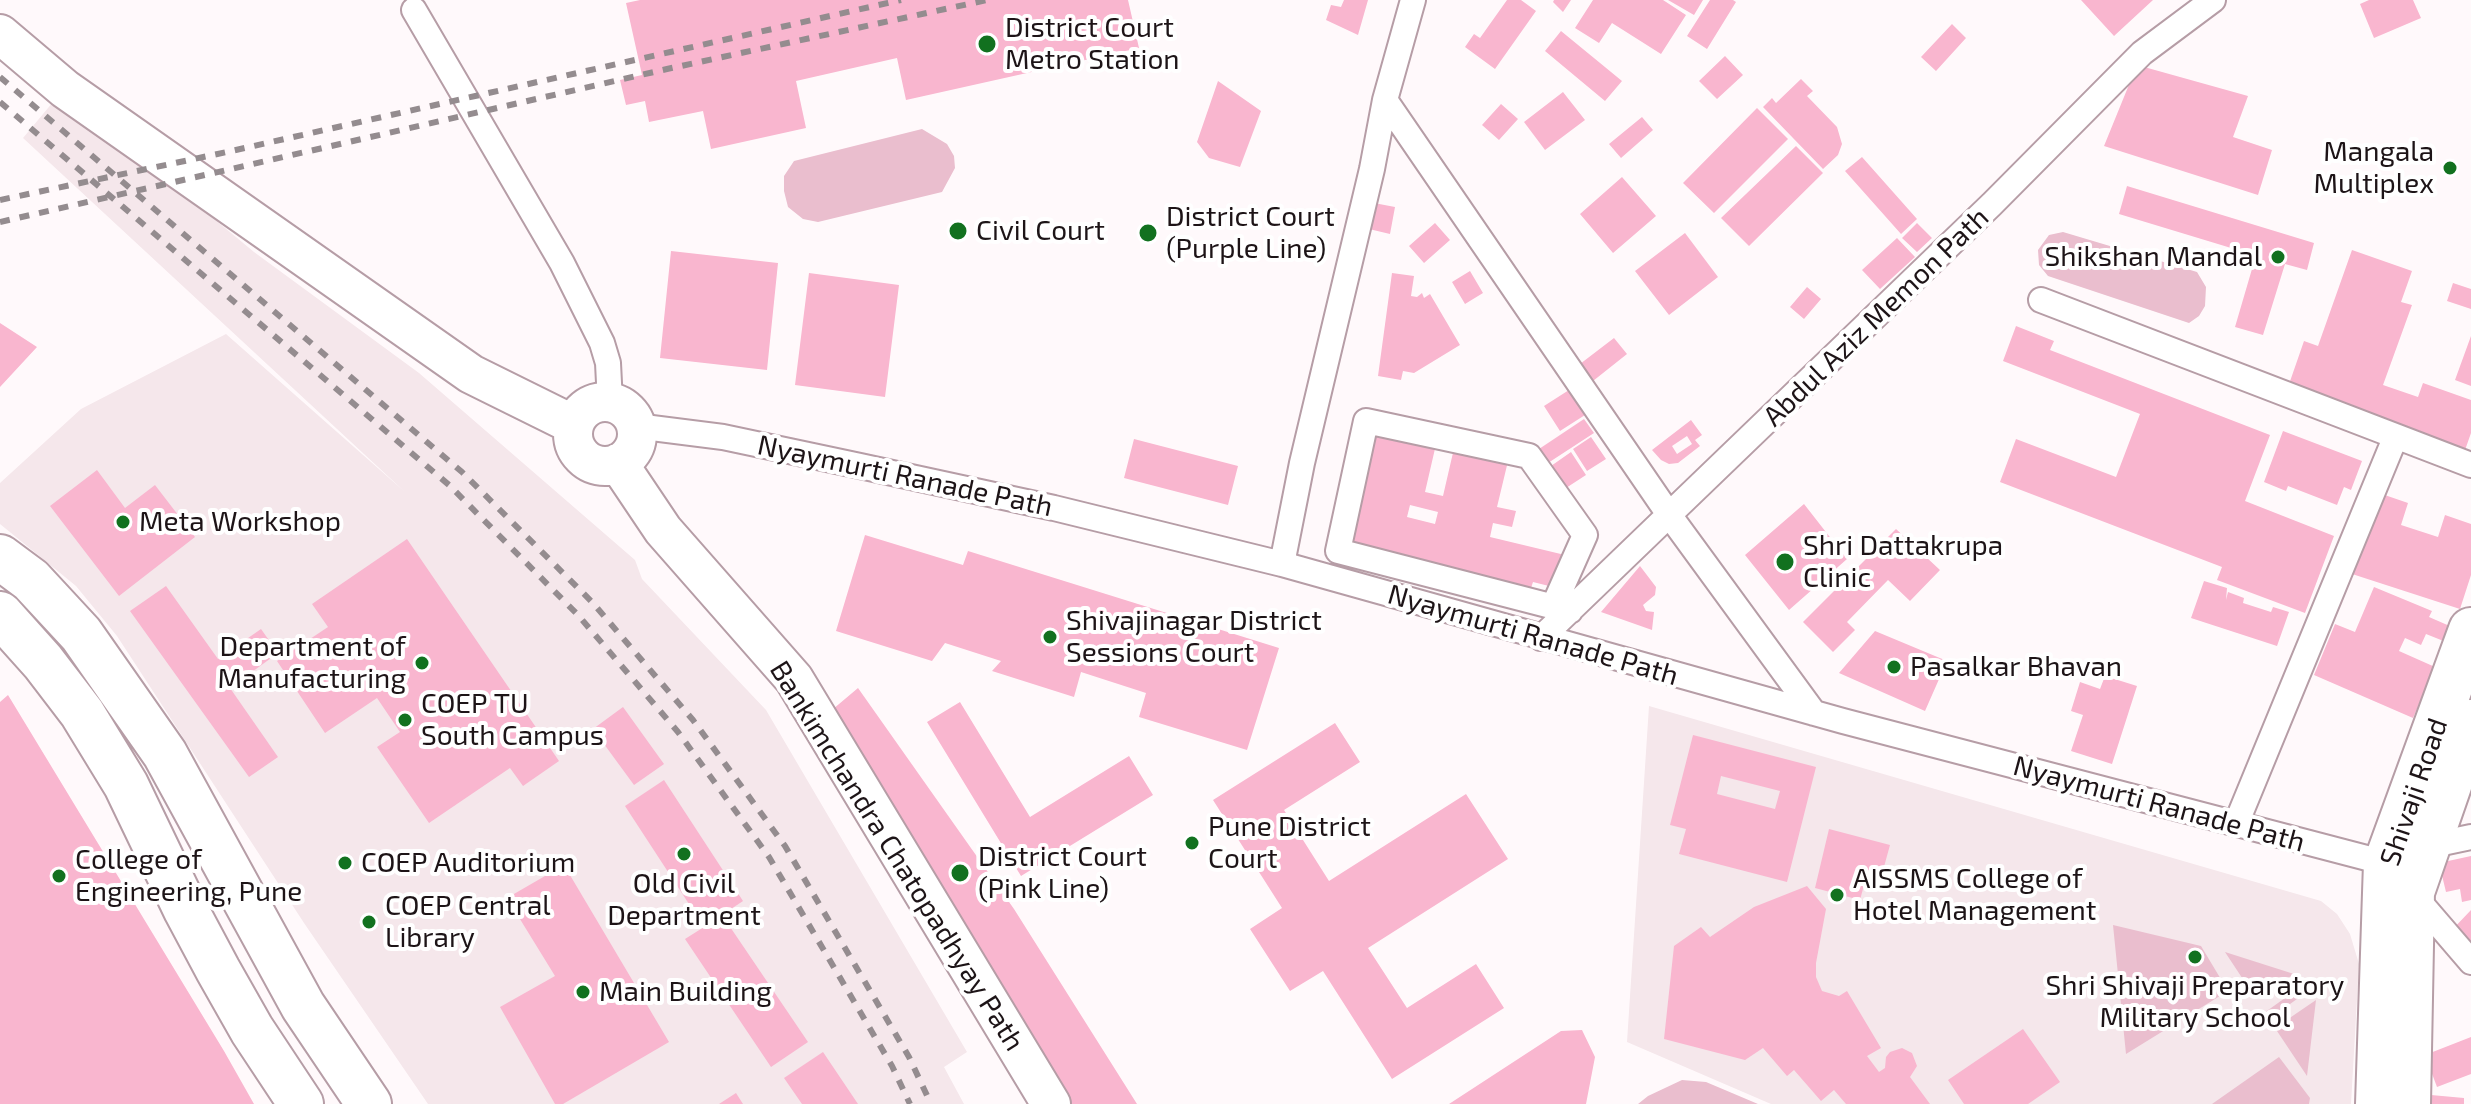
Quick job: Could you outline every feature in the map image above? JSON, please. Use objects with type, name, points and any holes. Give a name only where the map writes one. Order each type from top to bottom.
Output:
[{"type":"highway","points":[[0,557],[31,580],[81,634],[165,754],[303,1006],[369,1104]]},
{"type":"highway","points":[[0,614],[43,662],[89,725],[126,785],[218,970],[252,1030],[301,1104]]},
{"type":"highway","name":"Shivaji Road","points":[[2378,1104],[2399,878],[2471,630]]},
{"type":"highway","name":"Shivaji Road","points":[[2408,1104],[2399,878],[2428,846],[2471,722]]},
{"type":"main road","points":[[0,34],[65,89],[471,374],[574,425]]},
{"type":"main road","points":[[592,405],[623,414],[636,443],[632,452],[618,463],[600,466],[584,458],[574,443],[574,425],[584,410],[592,405]]},
{"type":"main road","name":"Bankimchandra Chatopadhyay Path","points":[[618,463],[663,530],[794,679],[1051,1104]]},
{"type":"street","points":[[1282,564],[1385,100],[1413,0]]},
{"type":"street","name":"Abdul Aziz Memon Path","points":[[1541,638],[1562,608],[1670,516],[2011,186],[2142,53],[2213,0]]},
{"type":"street","points":[[414,10],[569,276],[602,343],[623,414]]},
{"type":"street","points":[[1385,100],[1670,516],[1814,713]]},
{"type":"street","points":[[2041,300],[2471,465]]},
{"type":"street","name":"Nyaymurti Ranade Path","points":[[623,414],[1054,508],[1282,564],[1814,713],[2236,824],[2399,878]]},
{"type":"street","points":[[1366,421],[1529,456],[1585,535],[1562,608],[1338,551],[1366,421]]},
{"type":"street","points":[[2236,824],[2395,438]]},
{"type":"street","points":[[2428,846],[2471,837]]},
{"type":"street","points":[[2399,878],[2471,962]]},
{"type":"shaded area","name":"COEP TU South Campus","points":[[53,102],[190,199],[254,252],[419,373],[635,560],[642,579],[766,710],[967,1052],[944,1067],[964,1104],[428,1104],[304,923],[117,636],[76,586],[0,524],[0,483],[81,409],[226,334],[405,492],[23,138]]},
{"type":"shaded area","points":[[922,129],[947,144],[954,156],[955,168],[942,192],[818,222],[803,219],[788,207],[784,176],[794,161]]},
{"type":"shaded area","points":[[2063,232],[2197,272],[2206,287],[2205,306],[2199,316],[2189,323],[2048,276],[2039,265],[2038,250],[2049,235]]},
{"type":"shaded area","points":[[1649,706],[2321,901],[2337,914],[2350,934],[2359,964],[2351,1104],[1771,1104],[1627,1042]]},
{"type":"shaded area","points":[[2113,925],[2201,946],[2228,991],[2126,1054]]},
{"type":"shaded area","points":[[2225,952],[2294,974],[2256,999]]},
{"type":"shaded area","points":[[2306,983],[2311,989],[2269,1019],[2264,1013]]},
{"type":"shaded area","points":[[2316,1000],[2307,1076],[2275,1028]]},
{"type":"shaded area","points":[[2279,1057],[2310,1098],[2309,1104],[2212,1104]]},
{"type":"shaded area","points":[[1682,1080],[1706,1082],[1758,1104],[1638,1104]]},
{"type":"building","points":[[640,0],[1128,0],[1139,48],[906,100],[897,58],[796,81],[806,128],[711,149],[703,111],[649,122],[645,101],[626,105],[620,80],[642,75],[626,3]]},
{"type":"building","points":[[1344,0],[1368,0],[1358,35],[1326,20],[1331,5],[1341,7]]},
{"type":"building","points":[[1507,0],[1521,0],[1536,11],[1495,69],[1465,47],[1474,34],[1480,38]]},
{"type":"building","points":[[1554,0],[1571,0],[1563,12]]},
{"type":"building","points":[[1593,0],[1663,0],[1686,15],[1661,54],[1612,23],[1599,43],[1575,28]]},
{"type":"building","points":[[1668,0],[1703,0],[1694,15]]},
{"type":"building","points":[[1710,0],[1736,2],[1707,49],[1687,36]]},
{"type":"building","points":[[2081,0],[2153,0],[2114,36]]},
{"type":"building","points":[[2369,0],[2413,0],[2421,18],[2374,38],[2360,4]]},
{"type":"building","points":[[1952,24],[1966,38],[1936,71],[1921,57]]},
{"type":"building","points":[[1561,31],[1622,81],[1605,101],[1545,51]]},
{"type":"building","points":[[1725,56],[1743,75],[1717,99],[1699,81]]},
{"type":"building","points":[[2137,65],[2248,96],[2233,137],[2272,150],[2258,195],[2104,146]]},
{"type":"building","points":[[1801,79],[1813,91],[1807,96],[1837,127],[1842,144],[1838,155],[1823,169],[1763,107],[1772,98],[1776,103]]},
{"type":"building","points":[[1218,81],[1261,111],[1240,167],[1209,158],[1197,142]]},
{"type":"building","points":[[1563,92],[1585,120],[1545,150],[1524,122]]},
{"type":"building","points":[[1501,104],[1518,119],[1499,140],[1482,125]]},
{"type":"building","points":[[1757,108],[1788,139],[1714,213],[1683,183]]},
{"type":"building","points":[[1642,117],[1653,130],[1621,158],[1609,144]]},
{"type":"building","points":[[1796,146],[1823,173],[1749,246],[1721,218]]},
{"type":"building","points":[[1862,157],[1917,219],[1901,234],[1845,171]]},
{"type":"building","points":[[1622,177],[1656,216],[1613,253],[1580,214]]},
{"type":"building","name":"Shikshan Mandal","points":[[2127,186],[2314,243],[2307,270],[2285,264],[2263,335],[2235,327],[2252,269],[2241,251],[2119,214]]},
{"type":"building","points":[[1374,203],[1395,207],[1390,234],[1369,229]]},
{"type":"building","points":[[1435,223],[1450,240],[1424,263],[1409,246]]},
{"type":"building","points":[[1917,223],[1932,238],[1917,252],[1902,238]]},
{"type":"building","points":[[1685,233],[1718,277],[1669,315],[1635,271]]},
{"type":"building","points":[[1897,238],[1915,257],[1880,289],[1862,270]]},
{"type":"building","points":[[2352,250],[2412,271],[2401,302],[2412,305],[2383,385],[2418,397],[2423,383],[2471,400],[2471,433],[2464,453],[2287,390],[2304,341],[2318,346]]},
{"type":"building","points":[[671,251],[778,263],[767,370],[660,358]]},
{"type":"building","points":[[1470,271],[1483,293],[1465,304],[1452,282]]},
{"type":"building","points":[[809,273],[899,285],[885,397],[795,385]]},
{"type":"building","points":[[1392,273],[1414,276],[1411,296],[1417,297],[1422,293],[1424,298],[1430,294],[1460,345],[1414,373],[1403,371],[1401,380],[1378,376]]},
{"type":"building","points":[[2453,283],[2471,289],[2471,309],[2447,301]]},
{"type":"building","points":[[1807,287],[1821,299],[1804,319],[1790,307]]},
{"type":"building","points":[[0,323],[37,347],[0,387]]},
{"type":"building","points":[[2016,326],[2054,341],[2050,350],[2270,435],[2245,501],[2334,536],[2305,613],[2217,580],[2222,567],[2000,482],[2016,439],[2116,477],[2140,414],[2003,361]]},
{"type":"building","points":[[2471,336],[2471,386],[2455,380]]},
{"type":"building","points":[[1614,338],[1627,354],[1593,381],[1580,364]]},
{"type":"building","points":[[1569,390],[1585,415],[1560,431],[1544,406]]},
{"type":"building","points":[[1584,419],[1594,433],[1548,463],[1539,449]]},
{"type":"building","points":[[1691,420],[1702,435],[1695,440],[1700,446],[1678,463],[1669,464],[1661,460],[1652,450]],"holes":[[[1687,436],[1692,444],[1677,454],[1672,446]]]},
{"type":"building","points":[[1374,425],[1437,440],[1425,492],[1443,496],[1455,444],[1509,457],[1497,507],[1516,511],[1512,527],[1493,523],[1490,537],[1565,555],[1557,588],[1533,582],[1531,588],[1345,546]],"holes":[[[1410,505],[1438,512],[1435,524],[1407,517]]]},
{"type":"building","points":[[2283,431],[2362,461],[2351,490],[2344,487],[2337,505],[2288,486],[2286,491],[2264,482]]},
{"type":"building","points":[[1591,437],[1606,459],[1587,471],[1573,449]]},
{"type":"building","points":[[1134,439],[1238,466],[1228,505],[1124,478]]},
{"type":"building","points":[[1571,452],[1586,475],[1566,488],[1551,466]]},
{"type":"building","name":"Meta Workshop","points":[[97,470],[125,508],[155,485],[195,537],[119,596],[50,506]]},
{"type":"building","points":[[2376,492],[2408,503],[2401,525],[2438,537],[2445,515],[2471,524],[2471,575],[2460,609],[2349,573]]},
{"type":"building","points":[[1804,504],[1847,559],[1789,610],[1745,555]]},
{"type":"building","points":[[1896,529],[1940,570],[1910,601],[1888,580],[1847,622],[1855,630],[1833,652],[1803,622]]},
{"type":"building","name":"Shivajinagar District Sessions Court","points":[[865,535],[963,565],[968,551],[1279,648],[1247,750],[1139,717],[1146,693],[1081,672],[1074,697],[992,671],[1001,661],[945,643],[932,661],[836,631]]},
{"type":"building","name":"Department of Manufacturing","points":[[407,539],[559,761],[523,786],[510,768],[429,823],[377,747],[400,732],[377,698],[325,733],[277,661],[328,627],[312,604]]},
{"type":"building","points":[[1640,566],[1656,587],[1655,595],[1643,605],[1646,611],[1654,612],[1652,630],[1601,612]]},
{"type":"building","points":[[2204,581],[2227,588],[2226,600],[2228,592],[2244,598],[2243,603],[2271,612],[2273,607],[2289,612],[2277,646],[2191,618]]},
{"type":"building","points":[[166,586],[218,659],[261,629],[278,653],[230,688],[278,757],[249,777],[130,611]]},
{"type":"building","points":[[2374,587],[2432,611],[2429,617],[2452,627],[2446,642],[2426,634],[2421,645],[2405,638],[2399,651],[2435,667],[2413,718],[2314,675],[2335,624],[2355,632]]},
{"type":"building","name":"Pasalkar Bhavan","points":[[1875,631],[1947,661],[1925,711],[1839,673]]},
{"type":"building","points":[[2105,676],[2137,686],[2112,764],[2071,751],[2083,715],[2071,711],[2080,682],[2100,689]]},
{"type":"building","points":[[858,688],[1014,909],[1137,1104],[1064,1104],[807,731]]},
{"type":"building","name":"College of Engineering, Pune","points":[[8,695],[254,1104],[0,1104],[0,702]]},
{"type":"building","points":[[960,702],[1030,817],[1129,756],[1153,795],[1021,876],[927,722]]},
{"type":"building","points":[[623,707],[664,764],[634,785],[593,729]]},
{"type":"building","points":[[1335,723],[1360,762],[1284,810],[1329,881],[1466,794],[1508,859],[1368,948],[1407,1008],[1476,964],[1504,1008],[1392,1079],[1323,971],[1290,991],[1250,929],[1282,908],[1213,800]]},
{"type":"building","points":[[1693,735],[1816,767],[1787,882],[1679,854],[1686,829],[1670,825]],"holes":[[[1721,776],[1780,791],[1775,809],[1717,794]]]},
{"type":"building","points":[[664,780],[743,901],[722,915],[808,1042],[771,1067],[685,939],[704,927],[625,806]]},
{"type":"building","points":[[1829,829],[1890,845],[1882,874],[1868,870],[1860,900],[1815,888]]},
{"type":"building","points":[[2471,856],[2471,900],[2462,902],[2460,889],[2446,892],[2439,863]]},
{"type":"building","name":"Main Building","points":[[564,865],[669,1042],[563,1104],[555,1104],[500,1007],[555,976],[507,898]]},
{"type":"building","points":[[1807,886],[1826,909],[1816,963],[1816,977],[1822,991],[1839,996],[1847,991],[1881,1048],[1867,1056],[1879,1072],[1885,1068],[1890,1052],[1902,1048],[1912,1053],[1917,1066],[1910,1077],[1930,1104],[1846,1104],[1834,1090],[1821,1101],[1794,1070],[1787,1076],[1763,1048],[1745,1060],[1664,1039],[1674,946],[1701,927],[1710,937],[1754,907]]},
{"type":"building","points":[[2471,910],[2471,949],[2451,931]]},
{"type":"building","points":[[2023,1029],[2060,1082],[2028,1104],[1964,1104],[1948,1080]]},
{"type":"building","points":[[1582,1030],[1595,1057],[1586,1104],[1449,1104],[1561,1031]]},
{"type":"building","points":[[2471,1037],[2471,1074],[2437,1087],[2425,1055]]},
{"type":"building","points":[[823,1052],[858,1104],[802,1104],[784,1078]]},
{"type":"building","points":[[736,1093],[743,1104],[719,1104]]},
{"type":"building","points":[[2431,1095],[2464,1098],[2464,1104],[2430,1104]]},
{"type":"railway","points":[[0,200],[901,0]]},
{"type":"railway","points":[[0,222],[667,69],[987,0]]},
{"type":"railway","points":[[0,77],[462,472],[592,602],[693,720],[785,846],[909,1057],[931,1104]]},
{"type":"railway","points":[[0,102],[449,485],[578,615],[678,732],[769,857],[892,1066],[910,1104]]},
{"type":"place","name":"District Court Metro Station","points":[[987,44]]},
{"type":"place","name":"Mangala Multiplex","points":[[2450,168]]},
{"type":"place","name":"Civil Court","points":[[958,231]]},
{"type":"place","name":"District Court (Purple Line)","points":[[1148,233]]},
{"type":"place","name":"Shikshan Mandal","points":[[2278,257]]},
{"type":"place","name":"Meta Workshop","points":[[123,522]]},
{"type":"place","name":"Shri Dattakrupa Clinic","points":[[1785,562]]},
{"type":"place","name":"Shivajinagar District Sessions Court","points":[[1050,637]]},
{"type":"place","name":"Department of Manufacturing","points":[[422,663]]},
{"type":"place","name":"Pasalkar Bhavan","points":[[1894,667]]},
{"type":"place","name":"COEP TU South Campus","points":[[405,720]]},
{"type":"place","name":"Pune District Court","points":[[1192,843]]},
{"type":"place","name":"Old Civil Department","points":[[684,854]]},
{"type":"place","name":"COEP Auditorium","points":[[345,863]]},
{"type":"place","name":"District Court (Pink Line)","points":[[960,873]]},
{"type":"place","name":"College of Engineering, Pune","points":[[59,876]]},
{"type":"place","name":"AISSMS College of Hotel Management","points":[[1837,895]]},
{"type":"place","name":"COEP Central Library","points":[[369,922]]},
{"type":"place","name":"Shri Shivaji Preparatory Military School","points":[[2195,957]]},
{"type":"place","name":"Main Building","points":[[583,992]]}]
